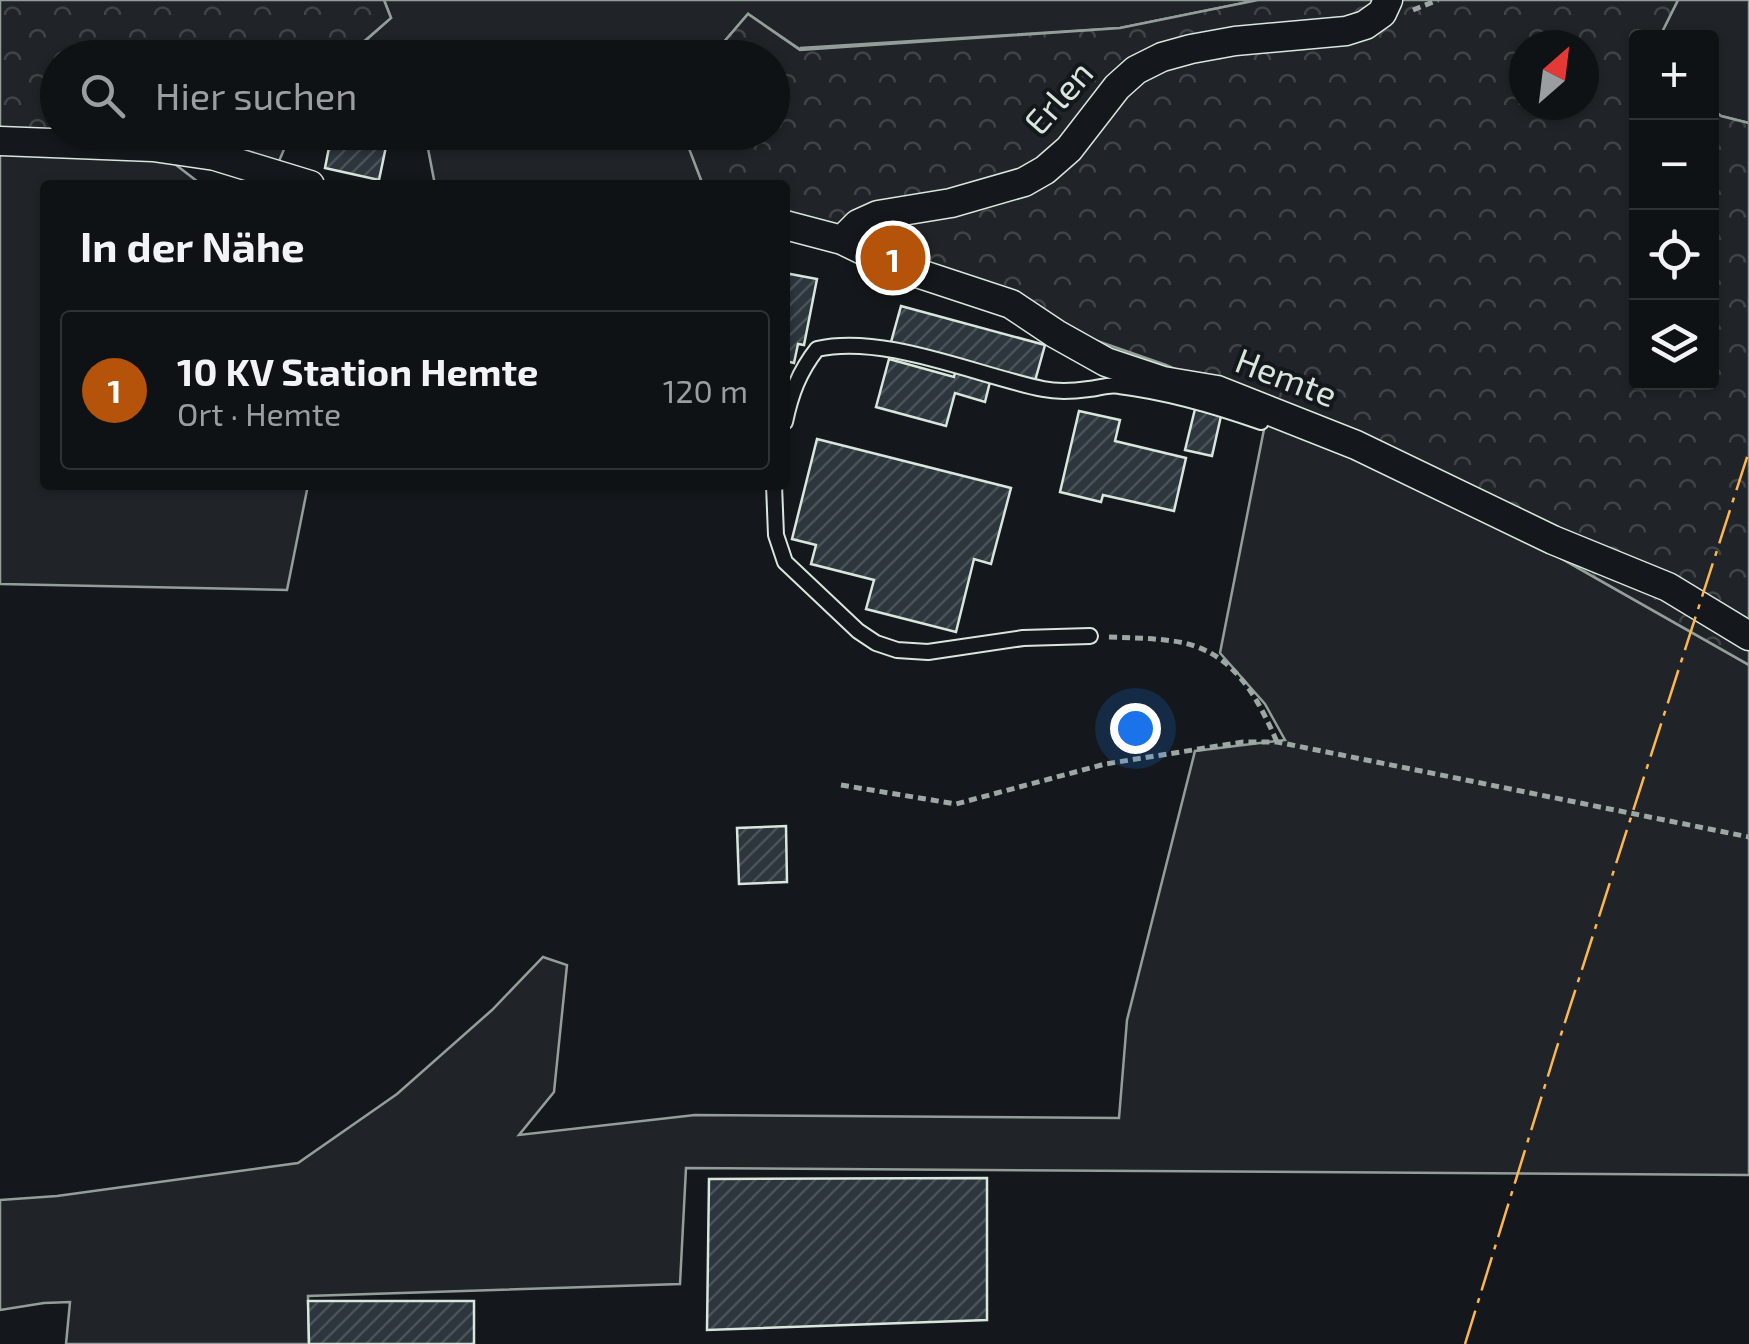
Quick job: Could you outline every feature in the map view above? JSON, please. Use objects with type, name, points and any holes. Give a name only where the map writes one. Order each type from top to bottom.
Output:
[{"type":"street","name":"Erlen","points":[[842,240],[858,224],[878,215],[952,203],[1024,182],[1046,170],[1069,149],[1116,87],[1136,70],[1162,57],[1235,41],[1346,31],[1365,25],[1382,13],[1388,0]]},
{"type":"street","points":[[0,142],[40,143]]},
{"type":"street","points":[[176,150],[216,156],[294,180]]},
{"type":"street","name":"Hemte","points":[[790,227],[842,240],[914,272],[1011,304],[1106,362],[1163,381],[1217,390],[1356,444],[1553,540],[1668,587],[1749,636]]},
{"type":"lane","points":[[790,399],[816,349],[837,345],[933,359],[1047,390],[1115,385],[1216,406],[1267,424],[1285,416]]},
{"type":"lane","points":[[774,490],[776,536],[784,562],[876,643],[897,650],[928,652],[1023,638],[1090,636]]},
{"type":"path","points":[[1090,636],[1176,641],[1218,657],[1242,678],[1260,702],[1277,742]]},
{"type":"path","points":[[841,785],[956,804],[1105,764],[1243,742],[1277,742],[1749,836]]},
{"type":"green space","points":[[0,0],[384,0],[391,18],[366,40],[40,40],[40,149],[0,146]]},
{"type":"green space","points":[[384,0],[1258,0],[1120,28],[801,50],[748,14],[726,40],[366,40],[391,18]]},
{"type":"green space","points":[[1258,0],[1678,0],[1663,30],[1629,30],[1629,390],[1719,390],[1719,114],[1749,123],[1749,665],[1418,477],[1166,365],[790,234],[790,180],[701,180],[690,150],[790,150],[790,43],[800,50],[1120,28]]},
{"type":"green space","points":[[1678,0],[1749,0],[1749,123],[1719,114],[1719,30],[1663,30]]},
{"type":"green space","points":[[748,14],[786,40],[726,40]]},
{"type":"green space","points":[[0,146],[167,158],[196,180],[40,180],[40,490],[307,490],[287,590],[0,584]]},
{"type":"green space","points":[[56,150],[284,150],[274,173],[167,158]]},
{"type":"green space","points":[[428,150],[690,150],[701,180],[434,180]]},
{"type":"green space","points":[[1267,414],[1418,477],[1749,665],[1749,1175],[686,1168],[680,1284],[308,1296],[309,1344],[66,1344],[70,1302],[0,1310],[0,1200],[57,1196],[298,1163],[397,1094],[492,1010],[543,957],[567,965],[554,1092],[519,1135],[695,1115],[1119,1118],[1127,1020],[1195,751],[1285,740],[1265,704],[1220,653]]},
{"type":"building","points":[[328,150],[385,150],[379,180],[325,168]]},
{"type":"building","points":[[790,274],[817,279],[804,345],[798,344],[794,363],[790,362]]},
{"type":"building","points":[[901,306],[1045,345],[1035,381],[891,342]]},
{"type":"building","points":[[889,359],[954,377],[956,369],[991,378],[985,402],[955,393],[946,426],[876,407]]},
{"type":"building","points":[[1195,409],[1221,416],[1212,456],[1185,450]]},
{"type":"building","points":[[1079,411],[1120,420],[1115,441],[1186,458],[1174,511],[1103,495],[1101,502],[1060,492]]},
{"type":"building","points":[[817,439],[1011,488],[991,564],[974,559],[956,632],[866,609],[874,580],[811,564],[816,545],[792,539]]},
{"type":"building","points":[[786,826],[787,882],[739,884],[737,828]]},
{"type":"building","points":[[987,1178],[987,1320],[707,1330],[709,1179]]},
{"type":"building","points":[[308,1301],[474,1301],[474,1344],[309,1344]]},
{"type":"power","points":[[1465,1344],[1749,451]]},
{"type":"place","name":"10 KV Station Hemte","points":[[893,258]]}]
